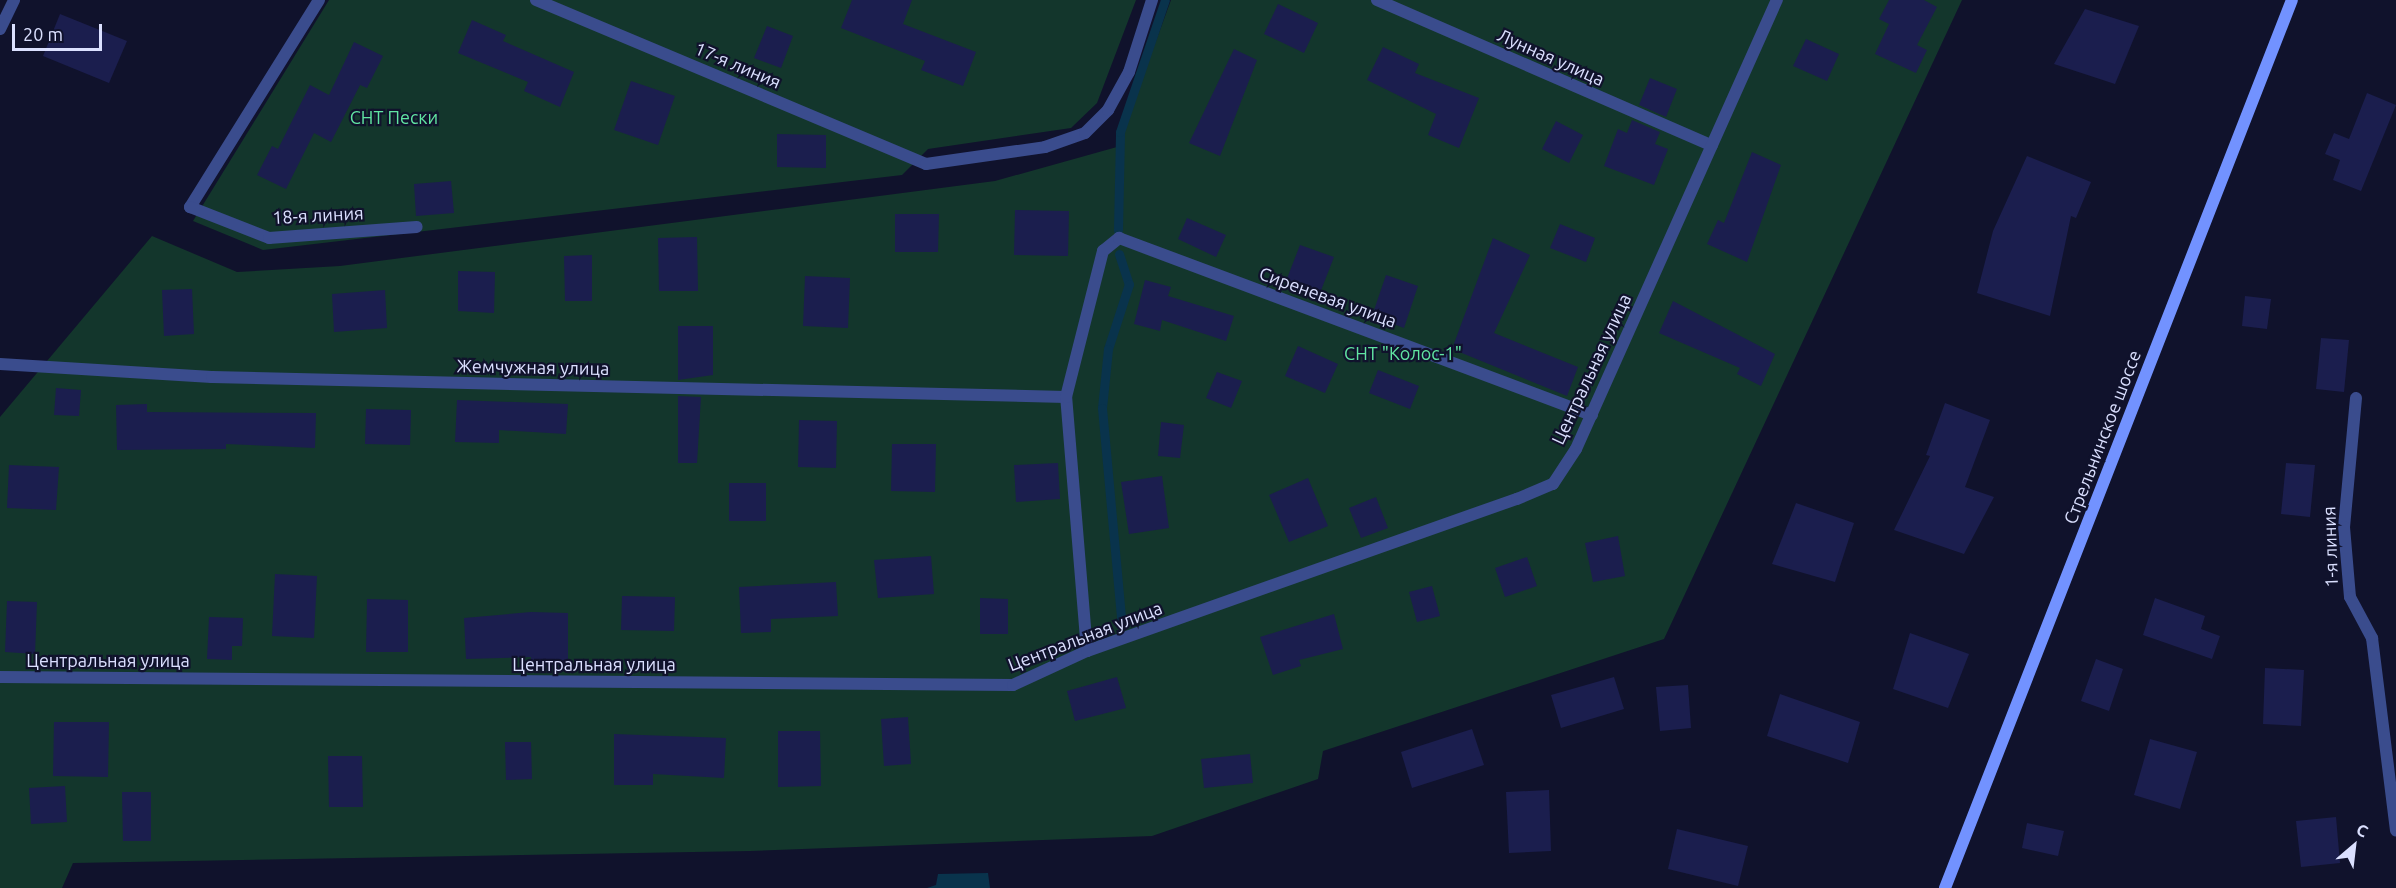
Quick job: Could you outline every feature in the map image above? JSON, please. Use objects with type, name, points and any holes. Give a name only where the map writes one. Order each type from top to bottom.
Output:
[{"type":"main road","name":"Стрельнинское шоссе","points":[[1945,888],[2292,0]]},
{"type":"street","points":[[0,29],[14,0]]},
{"type":"street","name":"18-я линия","points":[[318,0],[190,207],[269,238],[417,227]]},
{"type":"street","name":"17-я линия","points":[[536,0],[926,164],[1045,147],[1086,133],[1108,110],[1129,72],[1152,0]]},
{"type":"street","name":"Лунная улица","points":[[1377,0],[1712,146]]},
{"type":"street","name":"Центральная улица","points":[[0,677],[1012,685],[1087,651],[1552,484],[1592,415],[1777,0]]},
{"type":"street","name":"Сиреневая улица","points":[[1066,397],[1103,251],[1119,238],[1592,415]]},
{"type":"street","name":"Жемчужная улица","points":[[0,364],[212,377],[1066,397]]},
{"type":"street","points":[[1066,397],[1087,651]]},
{"type":"street","name":"1-я линия","points":[[2356,398],[2344,527],[2350,597],[2372,638],[2396,831]]},
{"type":"green space","name":"СНТ Пески","points":[[329,0],[1136,0],[1097,103],[1071,128],[928,149],[902,175],[263,250],[193,221]]},
{"type":"green space","name":"СНТ \"Колос-1\"","points":[[1171,0],[1962,0],[1664,639],[1323,751],[1318,779],[1152,836],[750,851],[73,863],[62,888],[0,888],[0,417],[152,236],[237,272],[340,266],[995,181],[1117,147]]},
{"type":"water","points":[[988,873],[990,888],[927,888],[936,885],[938,874]]},
{"type":"building","points":[[852,0],[912,0],[903,24],[976,52],[963,86],[921,70],[925,61],[841,28]]},
{"type":"building","points":[[1889,0],[1924,0],[1937,7],[1917,45],[1927,50],[1916,73],[1875,54],[1889,24],[1879,19]]},
{"type":"building","points":[[1278,4],[1318,23],[1304,53],[1264,34]]},
{"type":"building","points":[[2085,9],[2139,26],[2115,84],[2054,64]]},
{"type":"building","points":[[60,14],[127,41],[109,83],[43,56]]},
{"type":"building","points":[[472,20],[506,35],[503,41],[574,72],[560,107],[524,91],[528,82],[458,53]]},
{"type":"building","points":[[767,26],[793,36],[781,68],[754,58]]},
{"type":"building","points":[[1806,39],[1839,54],[1827,81],[1793,66]]},
{"type":"building","points":[[354,42],[383,56],[367,88],[360,85],[331,142],[314,133],[286,189],[257,175],[272,146],[278,149],[310,85],[329,95]]},
{"type":"building","points":[[1383,47],[1419,64],[1415,73],[1479,98],[1459,148],[1428,135],[1436,114],[1367,80]]},
{"type":"building","points":[[1234,49],[1257,60],[1220,156],[1189,143]]},
{"type":"building","points":[[1650,78],[1677,89],[1666,117],[1639,105]]},
{"type":"building","points":[[631,81],[675,96],[658,145],[614,130]]},
{"type":"building","points":[[2367,93],[2396,105],[2361,191],[2333,180],[2340,160],[2325,154],[2334,133],[2349,139]]},
{"type":"building","points":[[1632,120],[1660,132],[1655,144],[1668,149],[1654,185],[1604,166],[1618,129],[1627,133]]},
{"type":"building","points":[[1556,121],[1583,135],[1569,163],[1542,149]]},
{"type":"building","points":[[777,134],[826,135],[826,168],[777,167]]},
{"type":"building","points":[[1752,152],[1781,165],[1747,262],[1707,244],[1718,220],[1724,223]]},
{"type":"building","points":[[2027,156],[2091,182],[2076,218],[2071,216],[2050,316],[1977,293],[1993,231]]},
{"type":"building","points":[[451,181],[454,213],[416,216],[414,184]]},
{"type":"building","points":[[1015,210],[1069,211],[1068,256],[1014,255]]},
{"type":"building","points":[[895,214],[939,214],[938,252],[895,252]]},
{"type":"building","points":[[1187,218],[1226,235],[1216,257],[1178,239]]},
{"type":"building","points":[[1560,224],[1595,238],[1586,262],[1550,248]]},
{"type":"building","points":[[697,237],[698,291],[659,291],[658,238]]},
{"type":"building","points":[[1493,238],[1530,255],[1494,333],[1578,367],[1567,396],[1452,349]]},
{"type":"building","points":[[1300,245],[1334,257],[1320,293],[1286,281]]},
{"type":"building","points":[[592,255],[592,301],[565,301],[564,256]]},
{"type":"building","points":[[458,271],[495,272],[494,313],[458,311]]},
{"type":"building","points":[[1386,275],[1418,286],[1404,328],[1372,316]]},
{"type":"building","points":[[805,276],[850,278],[848,328],[803,326]]},
{"type":"building","points":[[1145,280],[1171,287],[1168,296],[1234,316],[1226,341],[1162,320],[1160,331],[1134,324]]},
{"type":"building","points":[[192,289],[194,334],[164,336],[162,290]]},
{"type":"building","points":[[385,290],[387,328],[334,332],[332,294]]},
{"type":"building","points":[[2245,296],[2271,299],[2267,329],[2242,326]]},
{"type":"building","points":[[1673,301],[1775,354],[1761,386],[1737,374],[1740,368],[1659,333]]},
{"type":"building","points":[[678,326],[713,326],[713,375],[678,380]]},
{"type":"building","points":[[2321,338],[2349,340],[2344,392],[2316,389]]},
{"type":"building","points":[[1298,346],[1338,364],[1325,393],[1285,376]]},
{"type":"building","points":[[1378,370],[1419,386],[1410,409],[1369,393]]},
{"type":"building","points":[[1217,372],[1242,381],[1231,408],[1206,398]]},
{"type":"building","points":[[56,388],[81,390],[79,416],[54,415]]},
{"type":"building","points":[[678,396],[701,397],[697,463],[678,463]]},
{"type":"building","points":[[457,400],[568,404],[566,434],[499,430],[499,443],[455,442]]},
{"type":"building","points":[[1945,403],[1990,420],[1965,487],[1994,497],[1964,554],[1894,530],[1930,456],[1926,455]]},
{"type":"building","points":[[147,404],[147,412],[316,413],[315,448],[226,444],[226,449],[117,450],[116,405]]},
{"type":"building","points":[[366,409],[411,410],[410,445],[365,444]]},
{"type":"building","points":[[799,420],[837,421],[836,468],[798,467]]},
{"type":"building","points":[[1161,422],[1184,425],[1180,458],[1158,456]]},
{"type":"building","points":[[892,444],[936,444],[935,492],[891,491]]},
{"type":"building","points":[[1058,463],[1060,499],[1016,502],[1014,465]]},
{"type":"building","points":[[2286,463],[2315,465],[2310,517],[2281,514]]},
{"type":"building","points":[[9,465],[59,467],[56,510],[7,508]]},
{"type":"building","points":[[1162,476],[1169,528],[1129,534],[1121,482]]},
{"type":"building","points":[[1308,478],[1328,526],[1289,542],[1269,495]]},
{"type":"building","points":[[729,483],[766,483],[766,521],[729,521]]},
{"type":"building","points":[[1376,497],[1388,528],[1361,538],[1349,508]]},
{"type":"building","points":[[1796,503],[1854,523],[1835,582],[1772,564]]},
{"type":"building","points":[[1618,536],[1625,576],[1593,582],[1585,543]]},
{"type":"building","points":[[931,556],[934,594],[878,598],[874,560]]},
{"type":"building","points":[[1527,557],[1537,586],[1505,597],[1495,568]]},
{"type":"building","points":[[275,574],[317,576],[314,638],[272,636]]},
{"type":"building","points":[[836,582],[838,616],[771,619],[771,632],[741,633],[739,587]]},
{"type":"building","points":[[1432,586],[1440,616],[1417,622],[1409,592]]},
{"type":"building","points":[[622,596],[675,597],[674,631],[621,630]]},
{"type":"building","points":[[980,598],[1008,599],[1008,634],[980,634]]},
{"type":"building","points":[[2155,598],[2205,616],[2201,629],[2220,636],[2212,659],[2143,635]]},
{"type":"building","points":[[367,599],[408,600],[408,652],[366,652]]},
{"type":"building","points":[[7,601],[37,602],[35,654],[5,652]]},
{"type":"building","points":[[531,612],[568,613],[568,665],[531,665],[531,657],[466,659],[464,618]]},
{"type":"building","points":[[1334,614],[1343,649],[1299,660],[1301,666],[1273,675],[1260,637]]},
{"type":"building","points":[[209,617],[243,618],[242,646],[232,646],[232,660],[207,659]]},
{"type":"building","points":[[1910,633],[1969,654],[1948,708],[1893,689]]},
{"type":"building","points":[[2096,659],[2123,669],[2109,711],[2081,701]]},
{"type":"building","points":[[2265,668],[2304,670],[2301,726],[2263,724]]},
{"type":"building","points":[[1117,677],[1126,708],[1075,721],[1067,691]]},
{"type":"building","points":[[1614,677],[1624,709],[1561,728],[1551,695]]},
{"type":"building","points":[[1688,685],[1691,728],[1660,731],[1656,687]]},
{"type":"building","points":[[1780,694],[1860,722],[1848,763],[1767,736]]},
{"type":"building","points":[[908,717],[911,764],[884,766],[881,719]]},
{"type":"building","points":[[54,722],[109,722],[108,777],[53,776]]},
{"type":"building","points":[[1472,729],[1484,765],[1412,788],[1401,752]]},
{"type":"building","points":[[778,731],[820,731],[821,786],[778,787]]},
{"type":"building","points":[[614,734],[726,738],[724,778],[653,774],[653,785],[614,785]]},
{"type":"building","points":[[2150,739],[2197,752],[2180,809],[2134,795]]},
{"type":"building","points":[[505,742],[531,742],[532,779],[506,780]]},
{"type":"building","points":[[1250,754],[1253,783],[1204,788],[1201,759]]},
{"type":"building","points":[[328,756],[362,756],[363,807],[329,807]]},
{"type":"building","points":[[65,786],[67,822],[31,824],[29,788]]},
{"type":"building","points":[[1549,790],[1551,851],[1509,853],[1506,792]]},
{"type":"building","points":[[122,792],[151,792],[151,841],[123,841]]},
{"type":"building","points":[[2336,817],[2340,863],[2301,867],[2296,821]]},
{"type":"building","points":[[2027,823],[2064,831],[2058,856],[2022,848]]},
{"type":"building","points":[[1677,829],[1748,846],[1738,886],[1668,869]]},
{"type":"waterway","points":[[1118,230],[1120,132],[1165,0]]},
{"type":"waterway","points":[[1119,254],[1129,284],[1108,349],[1102,408],[1121,617]]}]
